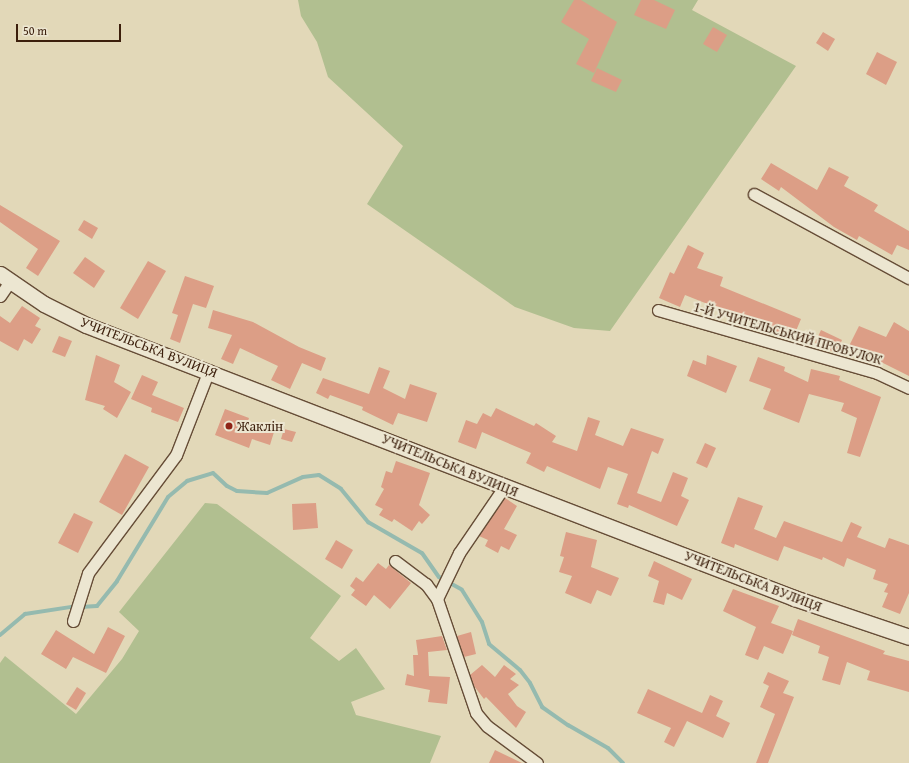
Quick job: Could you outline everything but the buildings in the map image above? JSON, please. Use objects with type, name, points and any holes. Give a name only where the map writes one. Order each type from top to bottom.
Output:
[{"type":"main road","name":"УЧИТЕЛЬСЬКА ВУЛИЦЯ","points":[[5,278],[44,304],[86,325],[208,370],[504,487],[794,598],[909,637]]},
{"type":"street","points":[[754,194],[909,278]]},
{"type":"street","points":[[0,296],[5,278]]},
{"type":"street","name":"1-Й УЧИТЕЛЬСЬКИЙ ПРОВУЛОК","points":[[658,310],[877,373],[909,388]]},
{"type":"street","points":[[73,621],[88,573],[176,455],[208,370]]},
{"type":"street","points":[[437,599],[444,581],[459,553],[504,487]]},
{"type":"street","points":[[395,561],[426,584],[437,599],[476,713],[487,726],[536,763]]},
{"type":"green space","points":[[298,0],[698,0],[692,10],[796,66],[610,331],[574,328],[515,307],[367,204],[403,146],[328,77],[317,42],[301,16]]},
{"type":"green space","points":[[205,503],[217,504],[341,596],[310,638],[339,661],[356,648],[385,689],[351,702],[356,715],[441,736],[430,763],[0,763],[0,663],[5,656],[76,714],[122,659],[139,631],[119,612]]},
{"type":"waterway","points":[[80,607],[97,606],[117,581],[168,497],[187,481],[213,473],[227,486],[237,491],[267,493],[303,477],[319,475],[341,489],[368,522],[422,553],[439,577],[462,590],[482,622],[489,644],[520,670],[530,683],[542,707],[568,725],[608,748],[623,763]]},
{"type":"waterway","points":[[0,635],[25,614],[71,607]]},
{"type":"place","name":"Жаклін","points":[[229,426]]}]
